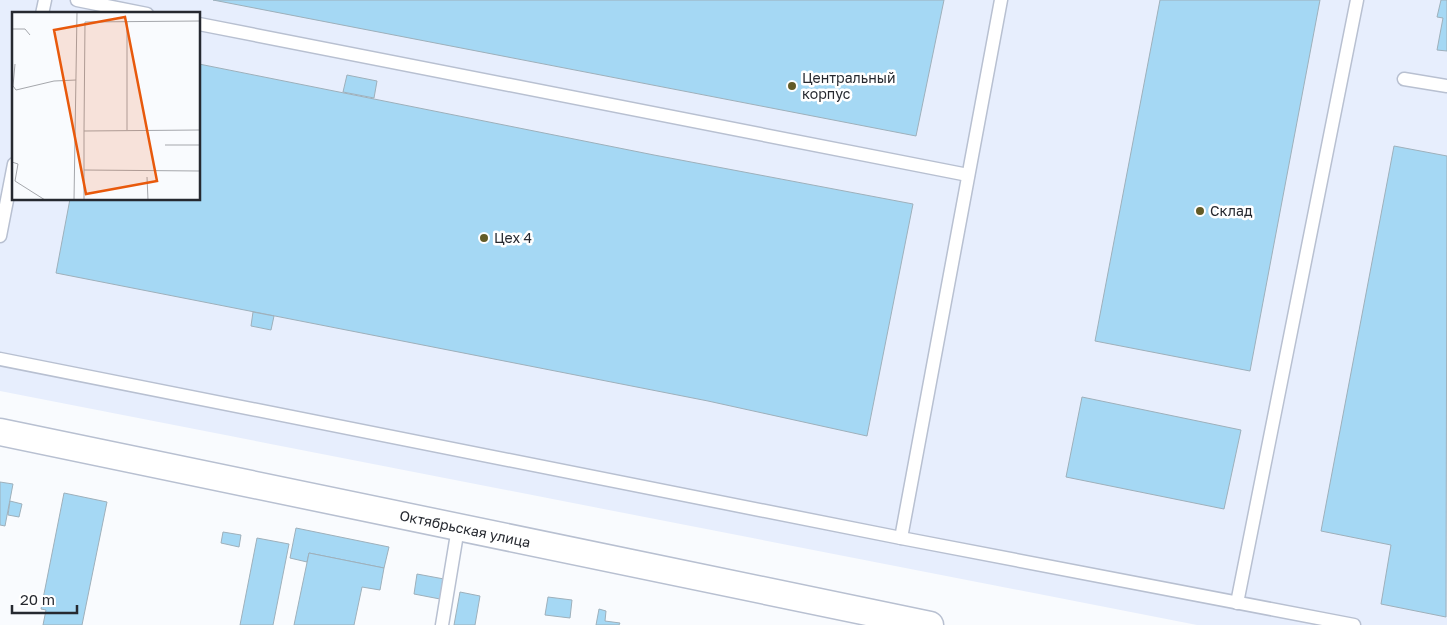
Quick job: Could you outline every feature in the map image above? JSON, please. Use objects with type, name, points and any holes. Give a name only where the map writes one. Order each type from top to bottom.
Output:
[{"type":"street","name":"Октябрьская улица","points":[[0,432],[930,625]]},
{"type":"lane","points":[[77,0],[137,12]]},
{"type":"lane","points":[[901,538],[1001,0]]},
{"type":"lane","points":[[1237,603],[1357,0]]},
{"type":"lane","points":[[200,24],[968,175]]},
{"type":"lane","points":[[1404,79],[1447,86]]},
{"type":"lane","points":[[0,236],[12,174]]},
{"type":"lane","points":[[0,359],[901,538],[1354,625]]},
{"type":"lane","points":[[442,625],[458,528]]},
{"type":"shaded area","points":[[0,0],[1447,0],[1447,625],[1197,625],[0,391]]},
{"type":"building","name":"Центральный корпус","points":[[213,0],[944,0],[916,136]]},
{"type":"building","name":"Склад","points":[[1160,0],[1320,0],[1250,371],[1095,341]]},
{"type":"building","points":[[1441,0],[1447,0],[1447,51],[1437,50],[1443,18],[1437,17]]},
{"type":"building","name":"Цех 4","points":[[200,64],[654,155],[913,204],[867,436],[708,401],[56,273],[70,200],[200,200]]},
{"type":"building","points":[[347,75],[377,81],[374,98],[343,92]]},
{"type":"building","points":[[1394,146],[1447,156],[1446,617],[1381,604],[1391,545],[1321,531]]},
{"type":"building","points":[[253,312],[274,316],[271,330],[251,326]]},
{"type":"building","points":[[1082,397],[1241,430],[1224,509],[1066,477]]},
{"type":"building","points":[[0,482],[13,484],[5,526],[0,525]]},
{"type":"building","points":[[64,493],[107,502],[82,625],[43,625],[46,610],[41,609]]},
{"type":"building","points":[[10,501],[22,504],[19,517],[8,515]]},
{"type":"building","points":[[296,528],[389,547],[384,568],[309,553],[307,562],[290,558]]},
{"type":"building","points":[[223,532],[241,535],[239,547],[221,543]]},
{"type":"building","points":[[257,538],[289,544],[273,625],[240,625]]},
{"type":"building","points":[[309,553],[384,568],[380,590],[362,587],[354,625],[294,625]]},
{"type":"building","points":[[417,574],[444,579],[440,599],[414,594]]},
{"type":"building","points":[[460,592],[480,596],[475,625],[454,625]]},
{"type":"building","points":[[548,597],[572,600],[570,618],[545,615]]},
{"type":"building","points":[[599,609],[606,611],[605,621],[620,623],[619,625],[596,625]]},
{"type":"place","name":"Центральный корпус","points":[[792,86]]},
{"type":"place","name":"Склад","points":[[1200,211]]},
{"type":"place","name":"Цех 4","points":[[484,238]]}]
